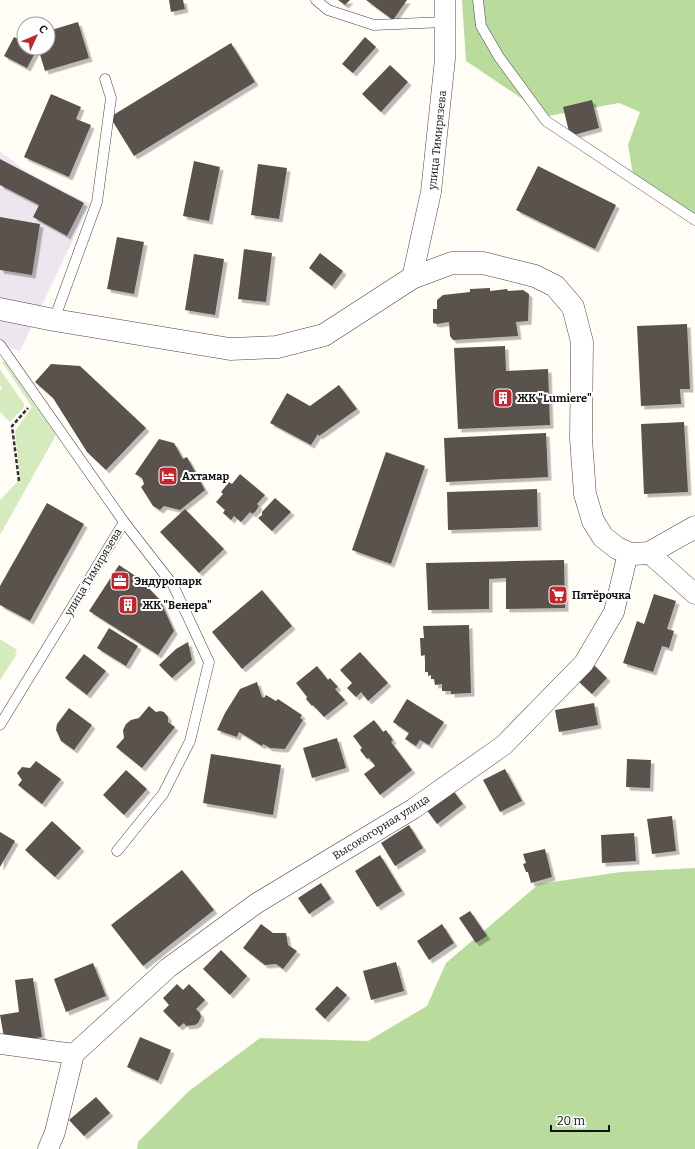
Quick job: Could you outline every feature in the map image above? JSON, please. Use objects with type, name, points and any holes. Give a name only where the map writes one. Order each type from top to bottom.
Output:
[{"type":"street","name":"улица Тимирязева","points":[[412,278],[431,192],[445,59],[445,0]]},
{"type":"street","points":[[0,308],[54,320],[230,349],[277,347],[324,335],[412,278],[452,263],[483,262],[535,276],[555,286],[573,307],[582,342],[581,439],[585,494],[593,522],[603,537],[617,548],[628,553],[649,553],[695,527]]},
{"type":"street","name":"Высокогорная улица","points":[[74,1054],[168,968],[257,903],[413,809],[504,745],[584,663],[614,612],[628,553]]},
{"type":"street","points":[[649,553],[695,594]]},
{"type":"street","points":[[0,1044],[74,1054],[55,1132],[48,1149]]},
{"type":"lane","points":[[316,0],[328,10],[374,25],[445,22]]},
{"type":"lane","points":[[478,0],[481,26],[499,57],[546,121],[695,220]]},
{"type":"lane","points":[[54,320],[97,202],[111,98],[105,79]]},
{"type":"lane","name":"улица Тимирязева","points":[[0,345],[124,522],[0,725]]},
{"type":"lane","points":[[117,851],[163,794],[190,741],[209,662],[173,585],[124,522]]},
{"type":"path","points":[[18,481],[12,426],[28,408],[27,403]]},
{"type":"shaded area","points":[[0,151],[27,172],[90,204],[20,351],[0,345]]},
{"type":"green space","points":[[462,0],[695,0],[695,217],[633,174],[628,145],[640,112],[619,103],[548,116],[466,61]]},
{"type":"green space","points":[[5,361],[56,435],[0,535],[0,500],[20,479],[15,431],[32,407],[2,362]]},
{"type":"green space","points":[[0,369],[24,404],[24,407],[10,422],[0,412],[0,390],[2,388],[0,385]]},
{"type":"green space","points":[[0,639],[17,650],[15,653],[17,654],[0,680]]},
{"type":"green space","points":[[695,868],[695,1149],[137,1149],[138,1142],[189,1091],[260,1038],[368,1041],[427,1006],[446,963],[539,884],[621,872]]},
{"type":"building","points":[[169,0],[183,0],[185,9],[171,12]]},
{"type":"building","points":[[338,0],[350,0],[345,5]]},
{"type":"building","points":[[366,0],[407,0],[393,20]]},
{"type":"building","points":[[78,22],[89,58],[45,71],[40,56],[56,56],[56,29]]},
{"type":"building","points":[[14,37],[16,38],[16,56],[33,56],[27,68],[4,56]]},
{"type":"building","points":[[365,37],[376,47],[353,73],[342,64]]},
{"type":"building","points":[[231,43],[255,82],[134,156],[110,117]]},
{"type":"building","points":[[390,65],[408,82],[381,112],[362,94]]},
{"type":"building","points":[[51,94],[81,107],[76,119],[91,125],[69,177],[24,157]]},
{"type":"building","points":[[592,100],[599,128],[570,136],[563,107]]},
{"type":"building","points":[[0,159],[84,203],[67,236],[33,217],[39,205],[0,185]]},
{"type":"building","points":[[194,161],[220,167],[209,221],[183,216]]},
{"type":"building","points":[[258,164],[287,168],[279,219],[251,215]]},
{"type":"building","points":[[538,166],[616,205],[595,249],[516,210]]},
{"type":"building","points":[[0,217],[40,224],[32,275],[0,270]]},
{"type":"building","points":[[117,237],[144,242],[134,294],[107,289]]},
{"type":"building","points":[[244,249],[272,253],[266,302],[238,299]]},
{"type":"building","points":[[320,253],[343,271],[332,286],[309,268]]},
{"type":"building","points":[[194,254],[224,259],[215,315],[185,310]]},
{"type":"building","points":[[490,288],[490,291],[507,289],[508,291],[523,290],[529,294],[528,321],[516,322],[518,336],[453,340],[450,336],[449,322],[437,324],[433,323],[433,309],[437,309],[437,300],[443,295],[470,292],[470,289]]},
{"type":"building","points":[[687,324],[690,389],[680,389],[681,404],[641,406],[637,326]]},
{"type":"building","name":"ЖК \"Lumiere\"","points":[[505,346],[506,371],[548,369],[550,425],[458,429],[454,348]]},
{"type":"building","points":[[51,364],[80,366],[146,428],[106,470],[87,452],[53,398],[35,382]]},
{"type":"building","points":[[339,385],[357,409],[319,436],[318,434],[311,445],[270,423],[287,393],[310,406]]},
{"type":"building","points":[[684,422],[688,492],[644,494],[641,424]]},
{"type":"building","points":[[546,433],[548,477],[446,482],[444,438]]},
{"type":"building","name":"Ахтамар","points":[[159,439],[174,443],[183,459],[187,457],[205,490],[180,510],[164,506],[160,510],[153,506],[141,487],[144,484],[142,478],[135,474]]},
{"type":"building","points":[[386,452],[425,466],[391,564],[352,550]]},
{"type":"building","points":[[240,474],[265,495],[257,504],[259,506],[255,512],[252,514],[250,512],[241,522],[234,516],[231,520],[223,513],[225,510],[216,502],[223,494],[221,492],[229,482],[232,484]]},
{"type":"building","points":[[537,489],[538,527],[448,530],[447,492]]},
{"type":"building","points":[[275,498],[291,512],[272,531],[258,518]]},
{"type":"building","points":[[47,503],[84,524],[30,621],[0,605],[0,586]]},
{"type":"building","points":[[185,509],[224,549],[199,573],[160,532]]},
{"type":"building","points":[[564,560],[565,608],[506,609],[506,578],[489,579],[489,609],[428,610],[426,563]]},
{"type":"building","name":"ЖК \"Венера\"","points":[[119,565],[140,579],[160,600],[174,631],[158,655],[89,611]]},
{"type":"building","points":[[262,590],[292,626],[242,669],[212,632]]},
{"type":"building","points":[[654,594],[676,601],[667,629],[674,631],[669,648],[662,646],[653,672],[623,663],[637,621],[644,624]]},
{"type":"building","points":[[469,625],[471,693],[451,694],[451,691],[442,691],[442,684],[435,685],[434,679],[431,679],[431,675],[428,676],[428,672],[425,672],[425,655],[421,656],[420,638],[424,638],[423,626]]},
{"type":"building","points":[[109,628],[138,646],[126,666],[97,648]]},
{"type":"building","points":[[188,642],[192,660],[172,678],[159,665],[176,649]]},
{"type":"building","points":[[360,652],[388,683],[368,701],[361,692],[356,697],[347,688],[352,683],[340,670]]},
{"type":"building","points":[[84,654],[106,671],[87,695],[65,678]]},
{"type":"building","points":[[593,664],[607,678],[592,694],[578,681]]},
{"type":"building","points":[[317,666],[328,680],[330,678],[338,687],[335,689],[345,700],[324,717],[306,699],[307,697],[296,683]]},
{"type":"building","points":[[257,682],[262,697],[264,698],[266,695],[276,701],[278,699],[302,715],[300,718],[303,720],[285,749],[270,748],[263,744],[262,746],[239,732],[237,737],[217,730],[225,713],[240,689]]},
{"type":"building","points":[[407,699],[444,722],[429,745],[420,740],[416,746],[405,739],[409,733],[393,722]]},
{"type":"building","points":[[594,703],[598,725],[559,732],[555,710]]},
{"type":"building","points":[[149,706],[156,712],[164,712],[168,717],[168,722],[175,727],[142,768],[116,747],[124,738],[123,730],[126,724],[131,720],[139,718]]},
{"type":"building","points":[[69,708],[92,725],[74,750],[61,741],[56,730],[57,724]]},
{"type":"building","points":[[374,720],[383,732],[386,730],[393,740],[391,742],[412,770],[380,795],[364,774],[375,766],[360,750],[362,748],[353,736]]},
{"type":"building","points":[[337,738],[346,768],[312,778],[303,748]]},
{"type":"building","points":[[211,754],[281,765],[273,815],[203,803]]},
{"type":"building","points":[[627,759],[651,760],[650,788],[626,787]]},
{"type":"building","points":[[36,761],[61,779],[42,804],[18,785],[22,780],[17,773],[22,767],[30,768]]},
{"type":"building","points":[[505,769],[522,801],[500,812],[483,780]]},
{"type":"building","points":[[126,770],[147,789],[124,815],[103,795]]},
{"type":"building","points":[[452,789],[463,804],[437,824],[426,809]]},
{"type":"building","points":[[672,816],[676,851],[652,854],[647,819]]},
{"type":"building","points":[[52,821],[81,848],[55,877],[25,850]]},
{"type":"building","points":[[409,825],[423,848],[395,866],[381,843]]},
{"type":"building","points":[[0,832],[15,841],[0,867]]},
{"type":"building","points":[[634,833],[636,861],[602,863],[601,835]]},
{"type":"building","points":[[545,849],[552,877],[531,883],[528,872],[526,872],[523,864],[526,863],[523,854]]},
{"type":"building","points":[[380,855],[402,891],[377,907],[355,871]]},
{"type":"building","points":[[182,870],[214,910],[143,966],[111,925]]},
{"type":"building","points":[[321,883],[331,899],[309,914],[298,898]]},
{"type":"building","points":[[470,911],[487,936],[476,943],[459,918]]},
{"type":"building","points":[[261,924],[273,933],[286,933],[288,945],[297,951],[283,969],[276,964],[265,965],[243,948]]},
{"type":"building","points":[[442,924],[454,943],[429,960],[417,941]]},
{"type":"building","points":[[221,950],[247,976],[230,995],[203,969]]},
{"type":"building","points":[[396,962],[404,991],[371,1000],[363,971]]},
{"type":"building","points":[[93,963],[106,996],[66,1012],[54,979]]},
{"type":"building","points":[[33,978],[42,1037],[5,1043],[0,1015],[19,1012],[15,980]]},
{"type":"building","points":[[177,984],[183,990],[189,984],[205,1000],[196,1009],[200,1013],[201,1017],[195,1025],[186,1026],[184,1023],[179,1027],[163,1011],[169,1005],[163,998]]},
{"type":"building","points":[[337,986],[347,995],[325,1019],[315,1009]]},
{"type":"building","points":[[140,1037],[171,1050],[158,1081],[127,1067]]},
{"type":"building","points":[[96,1097],[110,1113],[84,1136],[69,1120]]},
{"type":"place","name":"ЖК \"Lumiere\"","points":[[503,398]]},
{"type":"place","name":"Ахтамар","points":[[168,476]]},
{"type":"place","name":"Эндуропарк","points":[[120,581]]},
{"type":"place","name":"Пятёрочка","points":[[558,595]]},
{"type":"place","name":"ЖК \"Венера\"","points":[[128,605]]}]
